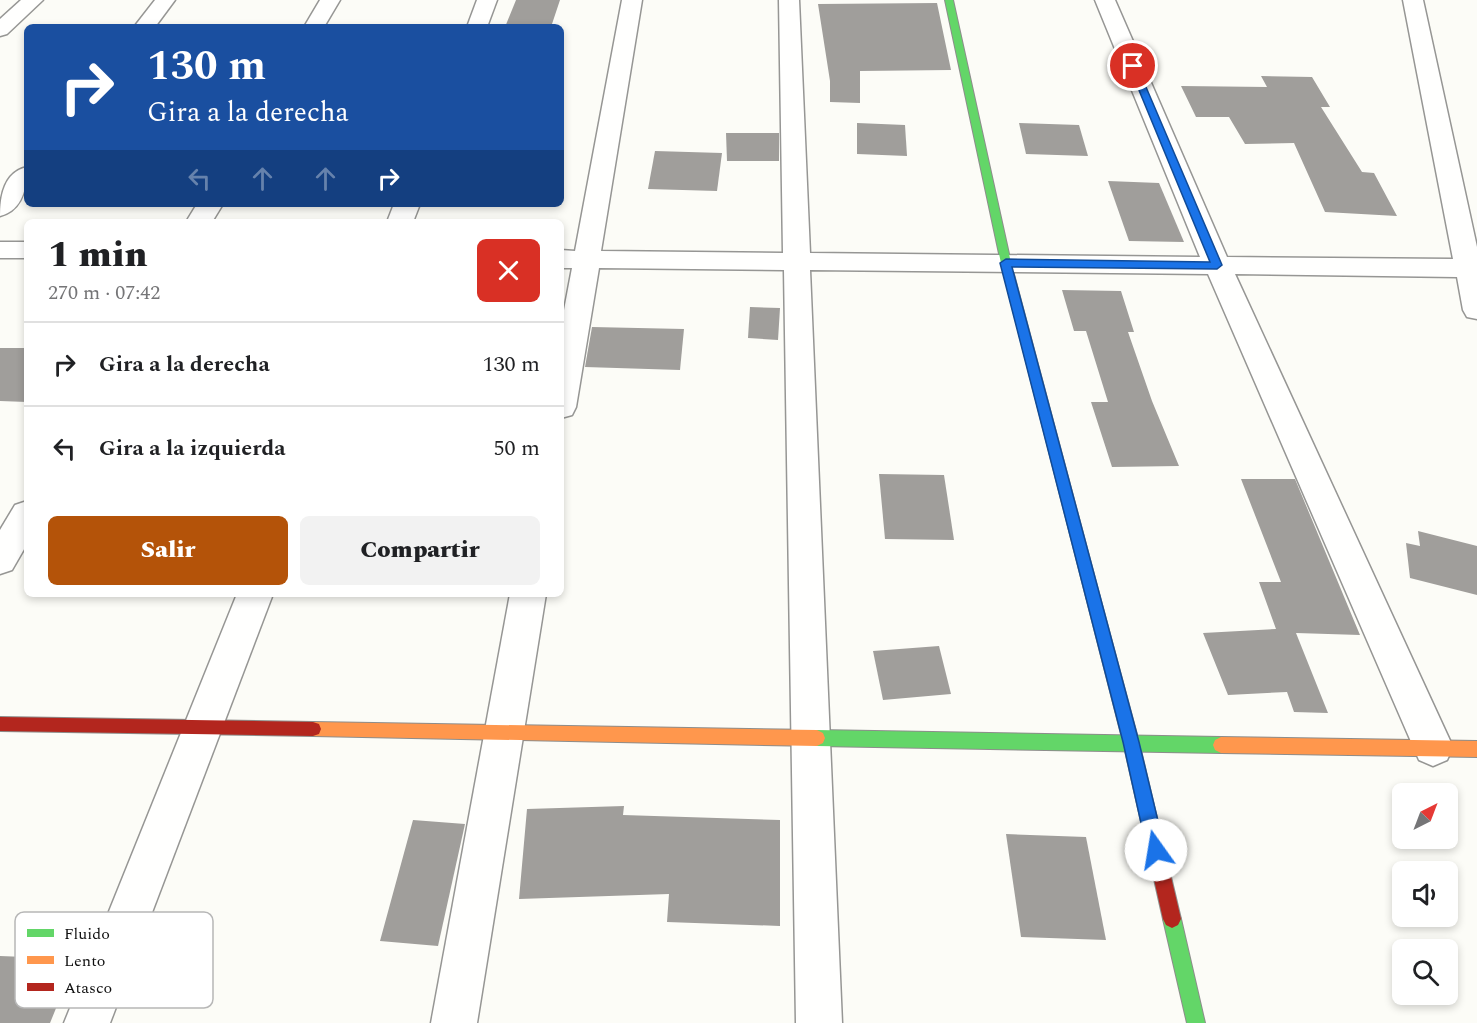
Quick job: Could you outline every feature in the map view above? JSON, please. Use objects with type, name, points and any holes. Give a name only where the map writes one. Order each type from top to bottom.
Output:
[{"type":"street","points":[[0,30],[33,0]]},
{"type":"street","points":[[146,24],[165,0]]},
{"type":"street","points":[[316,24],[330,0]]},
{"type":"street","points":[[478,24],[487,0]]},
{"type":"street","points":[[564,373],[574,259],[632,0]]},
{"type":"street","points":[[789,0],[819,1023]]},
{"type":"street","points":[[949,0],[1006,263],[1131,742],[1196,1023]]},
{"type":"street","points":[[1105,0],[1217,265],[1433,747]]},
{"type":"street","points":[[1413,0],[1477,310]]},
{"type":"street","points":[[0,208],[24,178]]},
{"type":"street","points":[[0,250],[24,250]]},
{"type":"street","points":[[574,259],[1468,268]]},
{"type":"street","points":[[0,560],[24,519]]},
{"type":"street","points":[[130,912],[254,597]]},
{"type":"street","points":[[454,1023],[527,597]]},
{"type":"street","points":[[0,724],[1477,749]]},
{"type":"street","points":[[87,1023],[93,1008]]},
{"type":"building","points":[[516,0],[560,0],[552,24],[506,24]]},
{"type":"building","points":[[937,3],[951,70],[860,71],[860,103],[830,102],[830,81],[818,4]]},
{"type":"building","points":[[1261,76],[1312,77],[1330,107],[1321,107],[1362,172],[1374,173],[1397,216],[1325,212],[1294,143],[1245,144],[1229,117],[1196,117],[1181,86],[1267,87]]},
{"type":"building","points":[[857,123],[905,125],[907,156],[857,154]]},
{"type":"building","points":[[1019,123],[1079,125],[1088,156],[1026,154]]},
{"type":"building","points":[[726,133],[779,133],[779,161],[727,161]]},
{"type":"building","points":[[655,151],[722,153],[717,191],[648,189]]},
{"type":"building","points":[[1108,181],[1159,183],[1184,242],[1129,241]]},
{"type":"building","points":[[1062,290],[1121,291],[1134,332],[1128,332],[1152,401],[1179,466],[1112,467],[1091,402],[1108,402],[1086,331],[1074,331]]},
{"type":"building","points":[[750,307],[780,308],[778,340],[748,338]]},
{"type":"building","points":[[592,327],[684,329],[680,370],[585,367]]},
{"type":"building","points":[[0,348],[24,348],[24,402],[0,401]]},
{"type":"building","points":[[879,474],[944,475],[954,540],[885,539]]},
{"type":"building","points":[[1241,479],[1295,479],[1360,635],[1296,633],[1328,713],[1294,712],[1287,692],[1228,695],[1203,633],[1276,629],[1259,582],[1281,582]]},
{"type":"building","points":[[1418,531],[1477,546],[1477,595],[1410,578],[1406,543],[1420,546]]},
{"type":"building","points":[[939,646],[951,694],[883,700],[873,651]]},
{"type":"building","points":[[624,806],[623,815],[780,820],[780,926],[667,922],[669,894],[519,899],[527,809]]},
{"type":"building","points":[[413,820],[465,824],[438,946],[380,941]]},
{"type":"building","points":[[1006,834],[1086,837],[1106,940],[1021,937]]},
{"type":"building","points":[[0,956],[15,957],[15,1008],[56,1008],[50,1023],[0,1023]]},
{"type":"traffic: fast","points":[[949,0],[1006,263],[1093,597]]},
{"type":"traffic: fast","points":[[817,738],[1221,745]]},
{"type":"traffic: fast","points":[[1172,919],[1196,1023]]},
{"type":"traffic: slow","points":[[313,729],[817,738]]},
{"type":"traffic: slow","points":[[1221,745],[1477,749]]},
{"type":"traffic: jam","points":[[1093,597],[1131,742],[1172,919]]},
{"type":"traffic: jam","points":[[0,724],[313,729]]},
{"type":"route","points":[[1133,66],[1217,265],[1006,263],[1131,742],[1156,850]]}]
